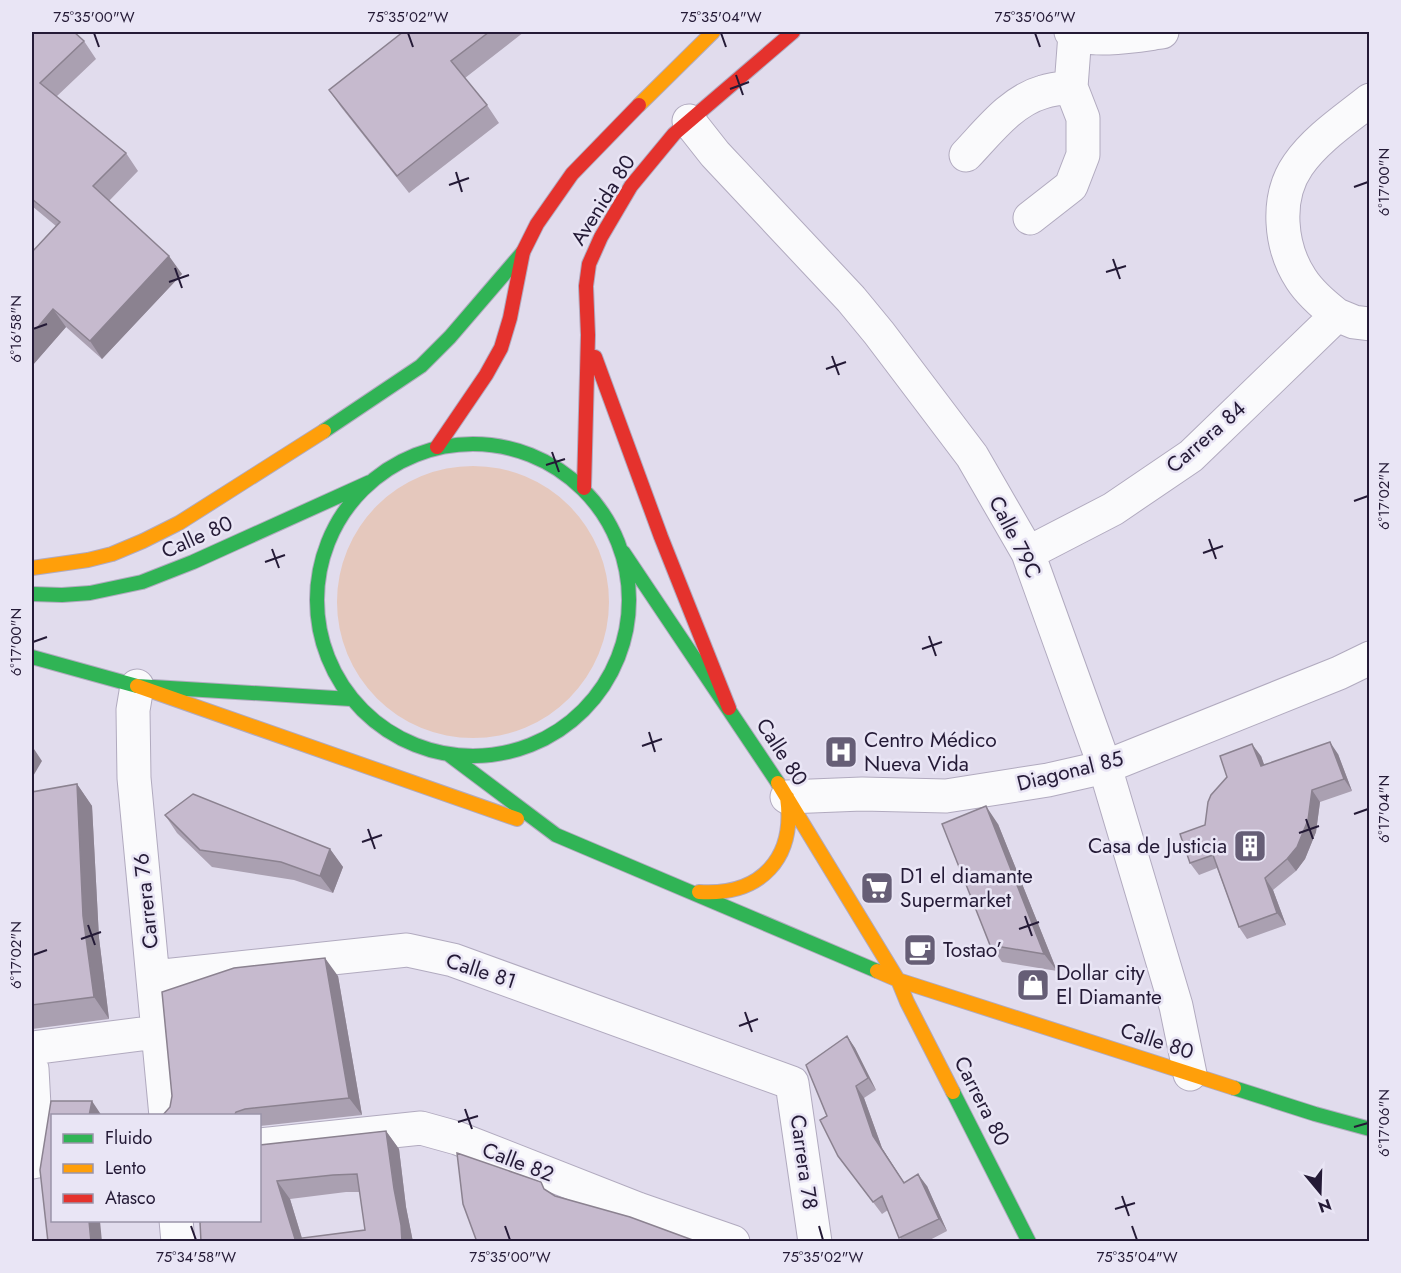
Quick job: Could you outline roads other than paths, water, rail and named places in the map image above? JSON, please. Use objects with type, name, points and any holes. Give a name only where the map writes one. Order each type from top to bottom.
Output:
[{"type":"main road","name":"Avenida 80","points":[[437,447],[486,375],[501,348],[510,318],[523,252],[537,224],[572,174],[629,112],[713,32]]},
{"type":"main road","name":"Avenida 80","points":[[584,488],[588,335],[586,286],[589,264],[593,255],[631,186],[674,134],[793,32]]},
{"type":"main road","points":[[32,568],[88,560],[112,554],[143,541],[179,523],[333,426],[422,366],[523,252]]},
{"type":"main road","points":[[588,335],[615,416],[729,708]]},
{"type":"main road","points":[[463,443],[481,444],[516,449],[541,458],[584,488],[613,528],[622,552],[629,583],[629,614],[623,646],[610,675],[592,701],[569,723],[542,740],[512,751],[480,756],[448,754],[412,744],[379,725],[351,699],[335,674],[323,647],[317,617],[316,587],[321,558],[332,530],[349,504],[370,482],[401,461],[437,447],[463,443]]},
{"type":"main road","name":"Calle 80","points":[[32,594],[49,596],[97,593],[137,584],[177,570],[370,482]]},
{"type":"main road","name":"Calle 80","points":[[622,552],[787,797],[898,980]]},
{"type":"main road","points":[[32,657],[137,686],[485,807],[556,835]]},
{"type":"main road","points":[[137,686],[351,699]]},
{"type":"main road","name":"Calle 80","points":[[448,754],[556,835],[898,980],[1315,1114],[1370,1129]]},
{"type":"main road","points":[[686,889],[719,894],[740,889],[760,878],[776,862],[786,842],[789,820],[787,797]]},
{"type":"main road","name":"Carrera 80","points":[[898,980],[1029,1242]]},
{"type":"street","points":[[1030,218],[1071,186],[1083,155],[1083,118],[1071,87],[1073,33],[1101,39],[1162,32]]},
{"type":"street","points":[[966,155],[1008,112],[1029,98],[1043,91],[1071,87]]},
{"type":"street","points":[[1370,100],[1308,152],[1292,175],[1284,199],[1283,213],[1285,237],[1294,267],[1311,290],[1337,315],[1354,322],[1370,324]]},
{"type":"street","name":"Calle 79C","points":[[689,121],[715,154],[851,299],[879,333],[972,456],[1028,553],[1105,767],[1176,1006],[1190,1074]]},
{"type":"street","name":"Carrera 84","points":[[1028,553],[1113,509],[1191,456],[1337,315]]},
{"type":"street","name":"Diagonal 85","points":[[787,797],[862,794],[946,796],[1048,780],[1105,767],[1339,673],[1370,658]]},
{"type":"street","name":"Carrera 76","points":[[137,686],[133,710],[134,778],[166,1114]]},
{"type":"street","name":"Calle 81","points":[[154,976],[407,950],[453,960],[792,1083]]},
{"type":"street","points":[[32,1048],[158,1032]]},
{"type":"street","points":[[32,1069],[34,1162]]},
{"type":"street","name":"Carrera 78","points":[[792,1083],[815,1242]]},
{"type":"street","name":"Calle 82","points":[[261,1145],[421,1128],[457,1138],[638,1209],[733,1242]]},
{"type":"street","points":[[176,1222],[178,1242]]},
{"type":"place","name":"Centro Médico Nueva Vida","points":[[841,752]]},
{"type":"place","name":"Casa de Justicia","points":[[1250,846]]},
{"type":"place","name":"D1 el diamante Supermarket","points":[[877,888]]},
{"type":"place","name":"Tostao’","points":[[920,950]]},
{"type":"place","name":"Dollar city El Diamante","points":[[1033,985]]}]
